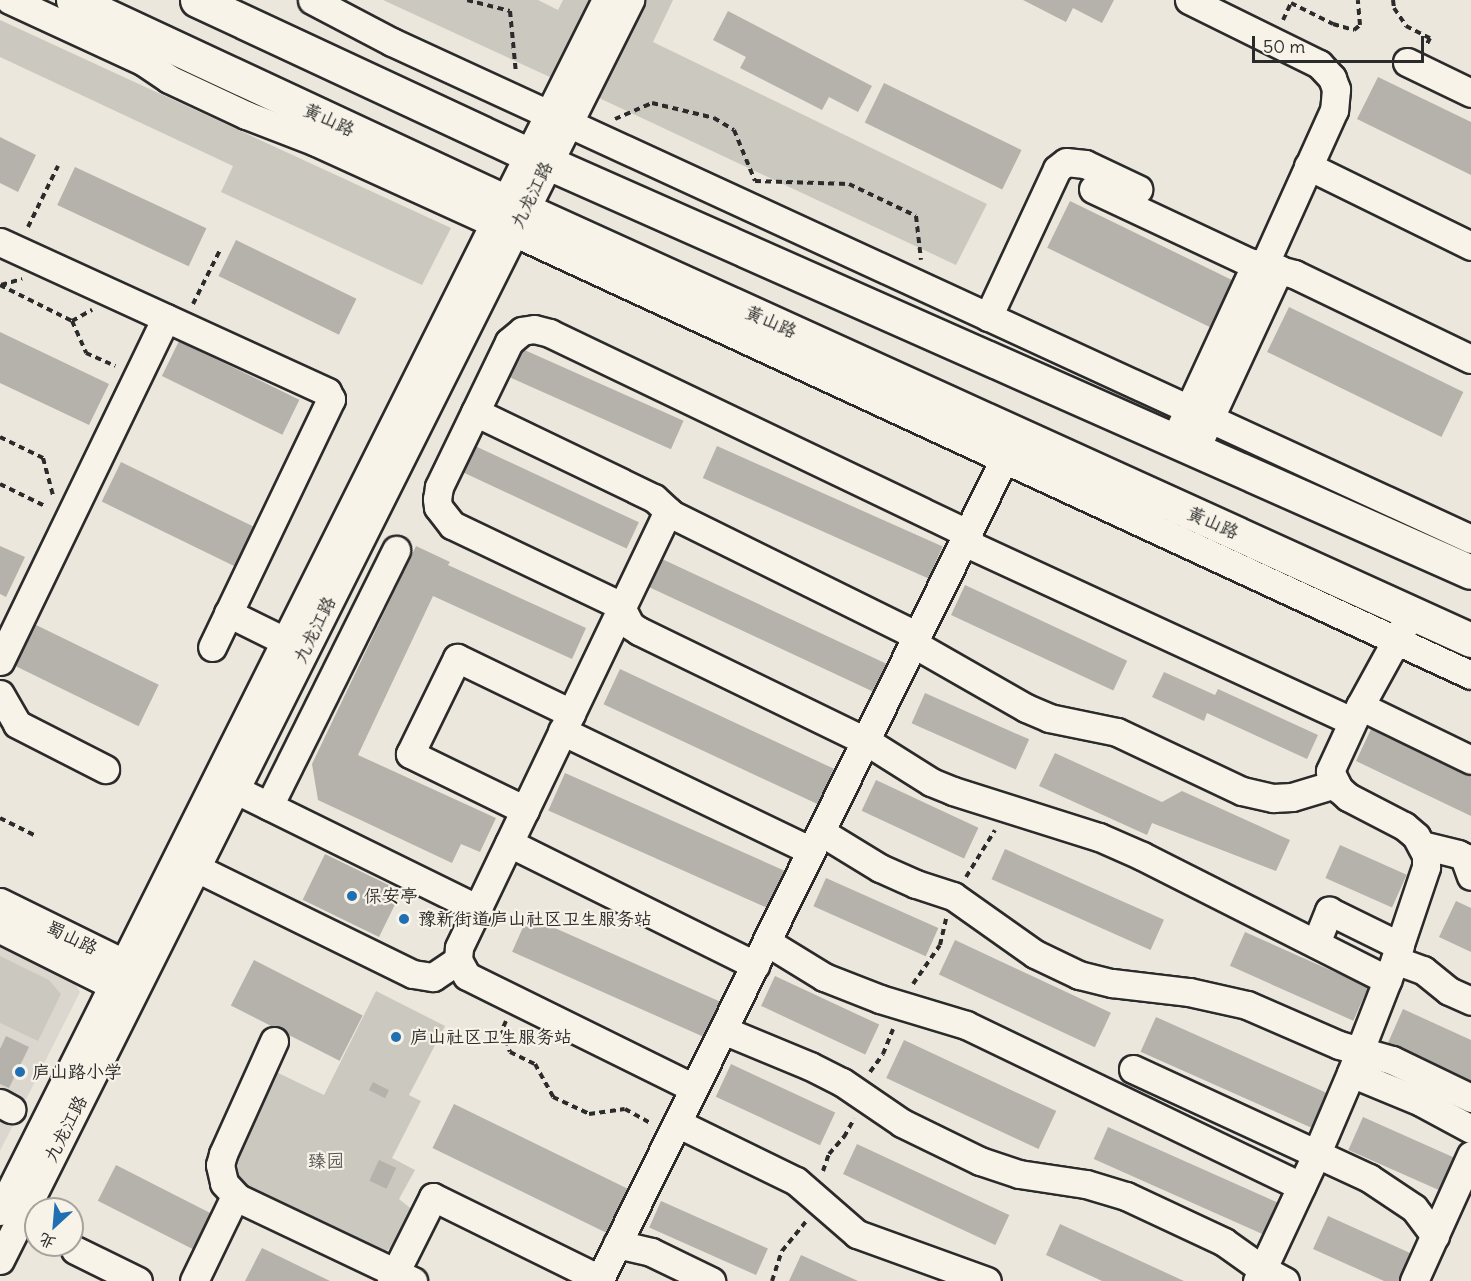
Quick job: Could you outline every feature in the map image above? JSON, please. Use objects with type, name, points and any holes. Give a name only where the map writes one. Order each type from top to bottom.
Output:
[{"type":"main road","name":"黄山路","points":[[73,0],[509,217],[1010,447],[1403,626],[1471,640]]},
{"type":"main road","points":[[197,0],[538,158],[1471,572]]},
{"type":"street","points":[[10,0],[134,57],[169,79],[246,116],[509,217]]},
{"type":"street","points":[[312,0],[392,42],[1471,539]]},
{"type":"street","name":"九龙江路","points":[[567,123],[606,0]]},
{"type":"street","name":"九龙江路","points":[[0,1211],[128,979],[538,158],[567,123],[630,0]]},
{"type":"street","points":[[1185,445],[1334,111],[1336,89],[1332,78],[1319,64],[1189,0]]},
{"type":"street","points":[[1411,64],[1471,93]]},
{"type":"street","points":[[988,317],[1057,169],[1066,162],[1074,161],[1138,189]]},
{"type":"street","points":[[1308,166],[1471,246]]},
{"type":"street","points":[[1094,189],[1471,359]]},
{"type":"street","points":[[8,246],[327,392],[331,399],[212,647]]},
{"type":"street","points":[[0,661],[64,514],[137,377],[174,322]]},
{"type":"street","points":[[1471,760],[1356,714],[967,538],[550,333],[534,329],[514,336],[439,487],[438,507],[452,525],[622,607],[630,625],[639,631],[866,741],[931,782],[1099,837],[1142,856],[1316,943],[1424,970],[1449,991],[1471,1001]]},
{"type":"street","points":[[475,412],[654,498],[668,511],[916,640],[1026,708],[1048,718],[1117,732],[1242,791],[1273,798],[1292,797],[1335,784]]},
{"type":"street","points":[[274,1041],[223,1154],[221,1173],[224,1183],[235,1196],[400,1278],[433,1197],[599,1280],[1010,447]]},
{"type":"street","points":[[668,511],[477,909],[459,948],[458,960],[467,976],[694,1088]]},
{"type":"street","points":[[269,807],[396,550]]},
{"type":"street","points":[[228,613],[295,646]]},
{"type":"street","points":[[723,1030],[810,1066],[861,1094],[902,1123],[980,1161],[1019,1174],[1086,1184],[1126,1196],[1224,1242],[1268,1277],[1301,1186],[1355,1062],[1394,962],[1426,867],[1426,855],[1416,836],[1404,826],[1348,797],[1335,784],[1330,771],[1356,714],[1403,626],[1471,675]]},
{"type":"street","points":[[525,810],[410,754],[457,658],[567,722],[816,842],[956,898],[1035,954],[1079,975],[1112,983],[1189,992],[1247,1005],[1299,1029],[1471,1130]]},
{"type":"street","points":[[0,694],[17,724],[105,769]]},
{"type":"street","points":[[225,785],[477,909]]},
{"type":"street","points":[[509,843],[761,953],[903,1006],[966,1025],[1301,1186]]},
{"type":"street","points":[[1422,845],[1469,862]]},
{"type":"street","points":[[187,863],[413,974],[433,977],[458,960]]},
{"type":"street","name":"蜀山路","points":[[0,902],[128,979]]},
{"type":"street","points":[[1316,943],[1329,911],[1394,962]]},
{"type":"street","name":"蜀山路","points":[[0,929],[128,979]]},
{"type":"street","name":"九龙江路","points":[[0,1260],[128,979]]},
{"type":"street","points":[[1355,1062],[1392,1060],[1471,1098]]},
{"type":"street","points":[[1133,1069],[1369,1178],[1414,1208],[1435,1236]]},
{"type":"street","points":[[674,1129],[796,1181],[856,1234],[892,1249],[923,1270],[987,1281]]},
{"type":"street","points":[[1414,1281],[1471,1155]]},
{"type":"street","points":[[194,1281],[235,1196]]},
{"type":"street","points":[[617,1244],[651,1252],[711,1281]]},
{"type":"street","points":[[84,1254],[138,1281]]},
{"type":"path","points":[[467,0],[510,11],[518,100]]},
{"type":"path","points":[[1273,42],[1292,3],[1333,24],[1354,30],[1360,25],[1358,0]]},
{"type":"path","points":[[1393,0],[1394,8],[1406,26],[1430,38],[1411,64]]},
{"type":"path","points":[[567,123],[652,103],[714,118],[734,130],[755,181],[849,184],[916,216],[924,287]]},
{"type":"path","points":[[8,246],[58,166]]},
{"type":"path","points":[[174,322],[220,250]]},
{"type":"path","points":[[0,285],[72,321],[86,352],[137,377]]},
{"type":"path","points":[[0,437],[44,458],[64,514]]},
{"type":"path","points":[[0,484],[64,514]]},
{"type":"path","points":[[772,1281],[782,1251],[806,1222],[817,1199],[819,1183],[829,1154],[852,1124],[866,1079],[887,1045],[915,980],[940,945],[945,921],[956,898],[1008,808]]},
{"type":"path","points":[[0,818],[36,836]]},
{"type":"path","points":[[515,1000],[502,1030],[510,1052],[535,1064],[553,1097],[589,1114],[625,1109],[674,1129]]},
{"type":"shaded area","name":"庐山路小学","points":[[0,943],[70,977],[80,992],[0,1151]]},
{"type":"green space","points":[[383,0],[538,0],[558,10],[563,0],[590,0],[552,78]]},
{"type":"green space","points":[[645,0],[673,0],[653,42],[987,204],[956,265],[597,97]]},
{"type":"green space","points":[[0,20],[451,228],[422,285],[221,192],[233,166],[0,57]]},
{"type":"green space","points":[[0,956],[49,980],[61,994],[38,1041],[0,1023]]},
{"type":"green space","name":"臻园","points":[[376,991],[445,1026],[409,1095],[421,1101],[392,1158],[415,1170],[399,1199],[414,1211],[400,1242],[381,1254],[238,1190],[229,1157],[272,1070],[324,1095]]},
{"type":"building","points":[[1023,0],[1114,0],[1102,23],[1073,8],[1066,22]]},
{"type":"building","points":[[728,11],[872,86],[858,112],[829,97],[822,110],[740,68],[746,57],[713,40]]},
{"type":"building","points":[[1378,77],[1471,122],[1471,175],[1357,119]]},
{"type":"building","points":[[884,83],[1022,150],[1002,190],[865,123]]},
{"type":"building","points":[[0,137],[36,155],[18,192],[0,183]]},
{"type":"building","points":[[75,167],[206,228],[189,266],[57,205]]},
{"type":"building","points":[[1070,201],[1242,285],[1219,331],[1047,248]]},
{"type":"building","points":[[236,240],[356,299],[339,335],[218,276]]},
{"type":"building","points":[[1289,307],[1463,392],[1441,437],[1267,352]]},
{"type":"building","points":[[0,332],[109,384],[89,425],[0,383]]},
{"type":"building","points":[[179,341],[299,400],[282,435],[162,376]]},
{"type":"building","points":[[520,348],[684,421],[671,449],[507,376]]},
{"type":"building","points":[[473,445],[639,522],[627,549],[461,471]]},
{"type":"building","points":[[717,446],[943,546],[928,578],[703,478]]},
{"type":"building","points":[[121,462],[255,527],[236,567],[102,502]]},
{"type":"building","points":[[0,546],[25,557],[6,597],[0,594]]},
{"type":"building","points":[[416,546],[450,562],[448,565],[586,628],[572,659],[433,596],[358,755],[496,818],[480,852],[461,844],[452,863],[318,800],[312,764]]},
{"type":"building","points":[[662,559],[889,665],[875,693],[649,587]]},
{"type":"building","points":[[965,585],[1127,661],[1113,691],[951,615]]},
{"type":"building","points":[[32,623],[159,685],[139,726],[12,664]]},
{"type":"building","points":[[620,669],[834,769],[817,804],[604,704]]},
{"type":"building","points":[[1164,672],[1215,695],[1218,689],[1318,735],[1307,759],[1207,713],[1204,721],[1152,697]]},
{"type":"building","points":[[925,693],[1029,739],[1016,770],[912,723]]},
{"type":"building","points":[[1372,727],[1471,775],[1471,816],[1356,761]]},
{"type":"building","points":[[1055,753],[1162,802],[1182,791],[1290,840],[1276,871],[1152,823],[1147,835],[1039,786]]},
{"type":"building","points":[[565,773],[790,873],[773,911],[548,810]]},
{"type":"building","points":[[876,780],[978,828],[964,859],[862,811]]},
{"type":"building","points":[[1340,845],[1407,875],[1392,908],[1325,878]]},
{"type":"building","points":[[1005,849],[1164,920],[1151,950],[992,879]]},
{"type":"building","name":"保安亭","points":[[325,854],[401,891],[379,937],[303,900]]},
{"type":"building","points":[[826,878],[938,928],[926,956],[813,906]]},
{"type":"building","points":[[1456,901],[1471,908],[1471,952],[1439,937]]},
{"type":"building","points":[[528,916],[723,1003],[707,1038],[512,952]]},
{"type":"building","points":[[1245,932],[1368,987],[1353,1021],[1230,966]]},
{"type":"building","points":[[955,940],[1111,1013],[1095,1047],[939,974]]},
{"type":"building","points":[[254,960],[363,1015],[340,1061],[231,1005]]},
{"type":"building","points":[[775,976],[879,1025],[865,1055],[761,1006]]},
{"type":"building","points":[[1403,1009],[1471,1040],[1471,1083],[1387,1045]]},
{"type":"building","points":[[1156,1017],[1327,1093],[1311,1128],[1141,1052]]},
{"type":"building","points":[[6,1036],[29,1047],[9,1088],[0,1084],[0,1049]]},
{"type":"building","points":[[904,1040],[1056,1111],[1039,1149],[886,1078]]},
{"type":"building","points":[[731,1064],[835,1113],[820,1145],[716,1097]]},
{"type":"building","points":[[373,1082],[389,1090],[385,1098],[369,1090]]},
{"type":"building","points":[[454,1104],[640,1195],[619,1239],[433,1148]]},
{"type":"building","points":[[1363,1117],[1456,1158],[1442,1191],[1348,1150]]},
{"type":"building","points":[[1108,1127],[1279,1203],[1265,1235],[1094,1159]]},
{"type":"building","points":[[857,1144],[1009,1215],[995,1245],[843,1174]]},
{"type":"building","points":[[379,1160],[396,1168],[386,1189],[369,1181]]},
{"type":"building","points":[[116,1165],[218,1217],[199,1252],[98,1201]]},
{"type":"building","points":[[661,1201],[768,1249],[756,1275],[649,1227]]},
{"type":"building","points":[[1328,1216],[1419,1257],[1408,1281],[1384,1281],[1313,1249]]},
{"type":"building","points":[[1060,1224],[1184,1281],[1102,1281],[1046,1255]]},
{"type":"building","points":[[262,1248],[330,1281],[245,1281]]},
{"type":"building","points":[[801,1255],[858,1281],[789,1281]]},
{"type":"place","name":"保安亭","points":[[352,896]]},
{"type":"place","name":"豫新街道庐山社区卫生服务站","points":[[404,919]]},
{"type":"place","name":"庐山社区卫生服务站","points":[[396,1037]]},
{"type":"place","name":"庐山路小学","points":[[20,1072]]}]
